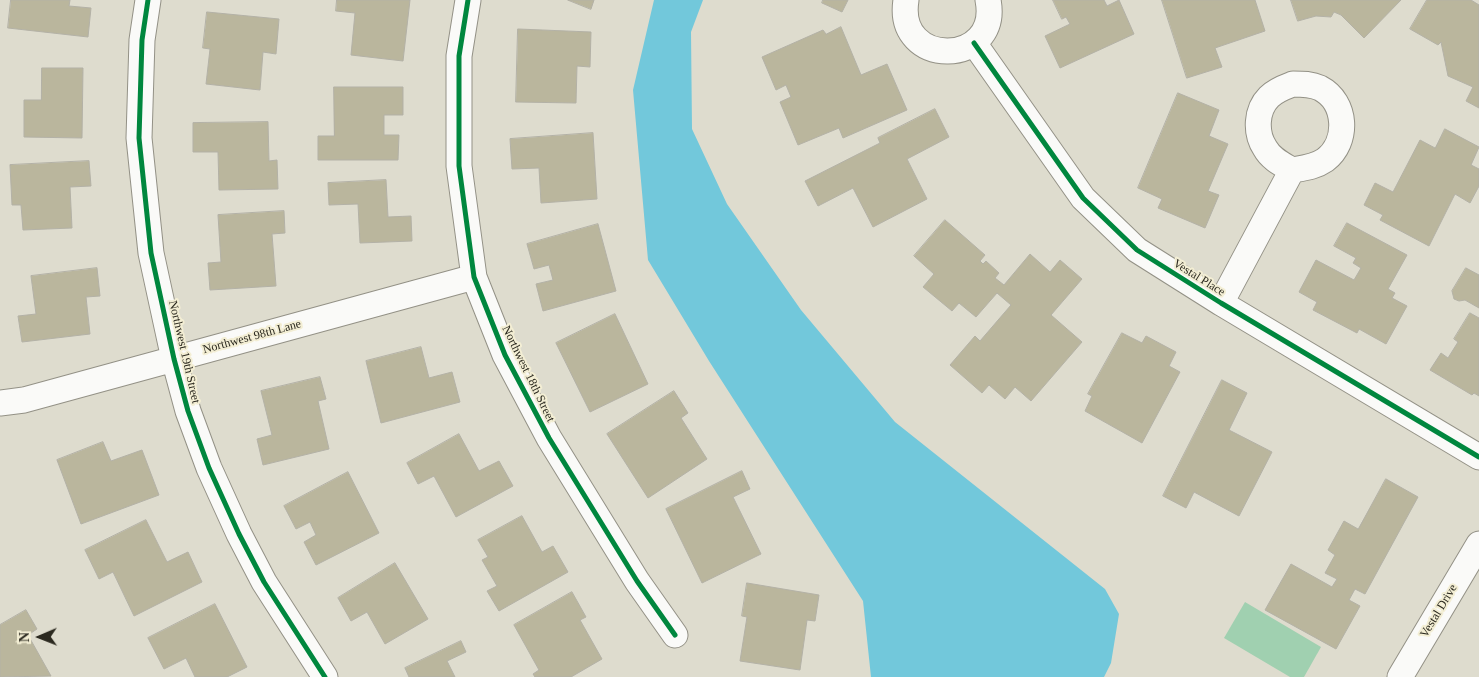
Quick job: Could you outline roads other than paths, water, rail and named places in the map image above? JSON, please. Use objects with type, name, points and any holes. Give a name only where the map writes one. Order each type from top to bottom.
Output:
[{"type":"street","name":"Northwest 19th Street","points":[[148,0],[142,40],[139,138],[152,253],[174,358],[188,411],[209,468],[239,534],[264,582],[325,677]]},
{"type":"street","name":"Northwest 18th Street","points":[[468,0],[459,56],[458,166],[474,277],[505,355],[549,438],[637,581],[675,635]]},
{"type":"street","points":[[906,0],[906,16],[910,30],[919,42],[932,50],[946,52],[961,50],[974,43],[983,33],[988,21],[988,0]]},
{"type":"street","name":"Vestal Place","points":[[974,43],[1083,198],[1137,250],[1221,303],[1479,457]]},
{"type":"street","points":[[1221,303],[1292,170]]},
{"type":"street","name":"Northwest 98th Lane","points":[[0,403],[24,400],[474,277]]},
{"type":"street","name":"Vestal Drive","points":[[1400,677],[1479,544]]},
{"type":"water","points":[[654,0],[703,0],[691,32],[692,129],[727,204],[801,310],[895,422],[1105,589],[1119,614],[1111,663],[1104,677],[871,677],[863,601],[709,361],[648,260],[633,90]]}]
